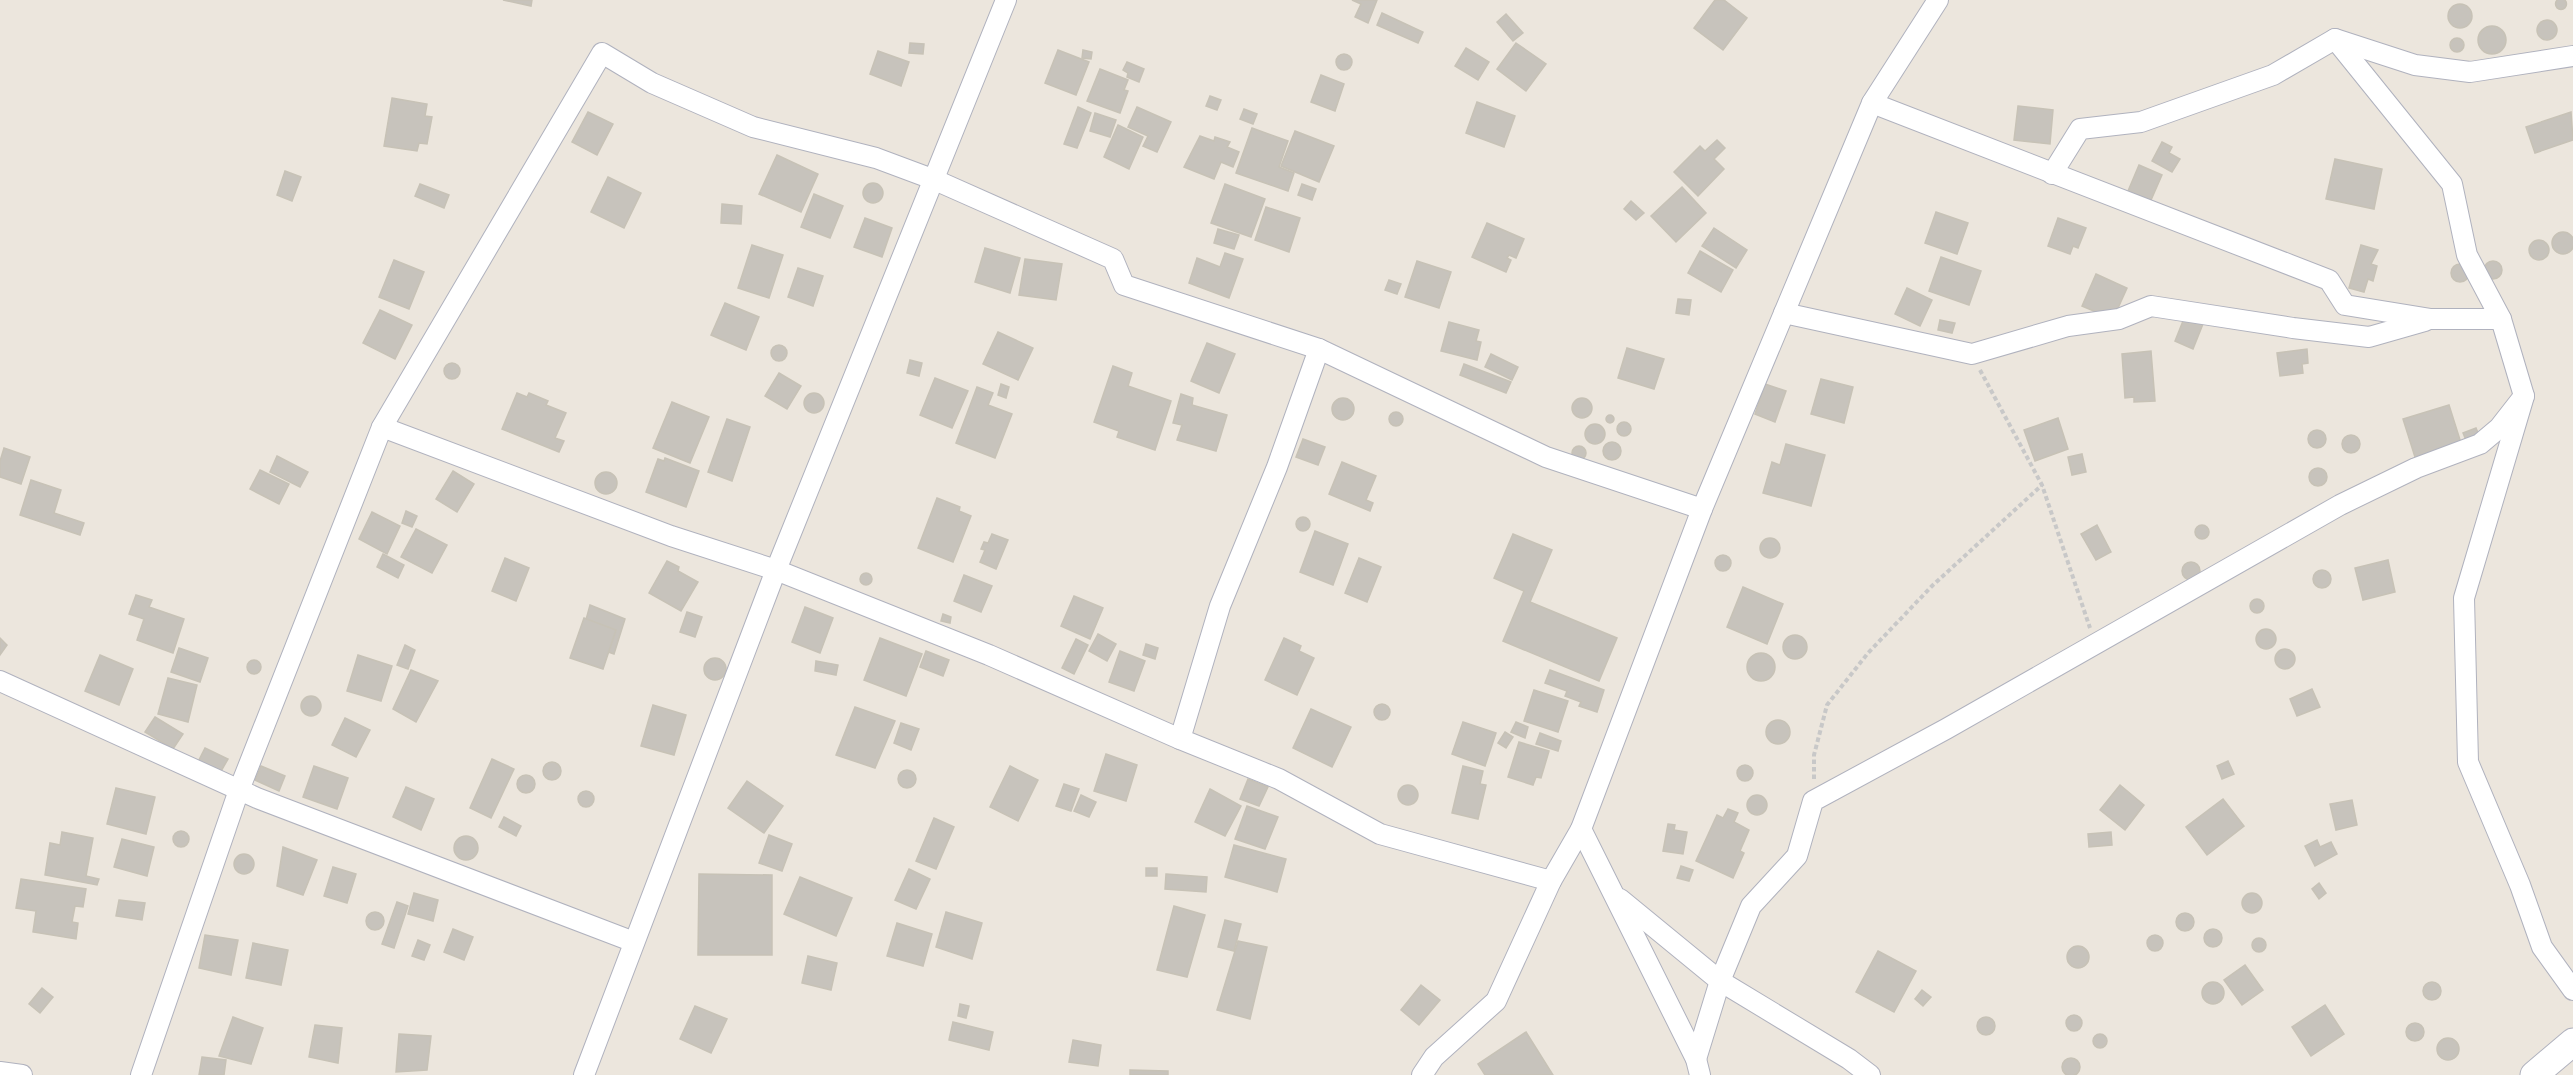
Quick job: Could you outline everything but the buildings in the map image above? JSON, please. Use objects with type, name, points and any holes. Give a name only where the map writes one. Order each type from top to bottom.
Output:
[{"type":"street","points":[[584,1075],[776,570],[1006,0]]},
{"type":"street","points":[[1422,1075],[1434,1057],[1496,1001],[1551,881],[1581,829],[1702,509],[1872,103],[1938,0]]},
{"type":"street","points":[[2052,174],[2080,129],[2140,122],[2273,75],[2335,39],[2415,65],[2470,72],[2573,56]]},
{"type":"street","points":[[2335,39],[2452,184],[2467,255],[2501,319],[2524,396],[2464,598],[2468,762],[2520,885],[2542,947],[2573,990]]},
{"type":"street","points":[[141,1075],[239,790],[382,427],[602,53],[652,83],[753,126],[876,158],[935,180],[1113,259],[1124,285],[1319,350],[1545,457],[1702,509]]},
{"type":"street","points":[[1872,103],[2329,280],[2345,305],[2431,319],[2501,319]]},
{"type":"street","points":[[1784,313],[1972,354],[2068,326],[2119,319],[2151,306],[2293,328],[2370,337],[2431,319]]},
{"type":"street","points":[[1180,739],[1220,606],[1277,467],[1319,350]]},
{"type":"street","points":[[1698,1067],[1720,981],[1751,906],[1797,856],[1813,801],[1946,729],[2340,505],[2416,468],[2480,444],[2499,428],[2524,396]]},
{"type":"street","points":[[382,427],[671,536],[776,570],[989,655],[1180,739],[1280,779],[1380,834],[1551,881]]},
{"type":"street","points":[[0,681],[239,790],[634,942]]},
{"type":"street","points":[[1581,829],[1615,894],[1698,1067]]},
{"type":"street","points":[[1615,894],[1720,981],[1850,1059],[1870,1075]]},
{"type":"street","points":[[2534,1075],[2573,1042]]},
{"type":"street","points":[[0,1072],[22,1075]]},
{"type":"path","points":[[1972,354],[2042,485],[2096,643]]},
{"type":"path","points":[[1813,801],[1814,755],[1827,705],[1868,652],[1932,586],[2042,485]]}]
